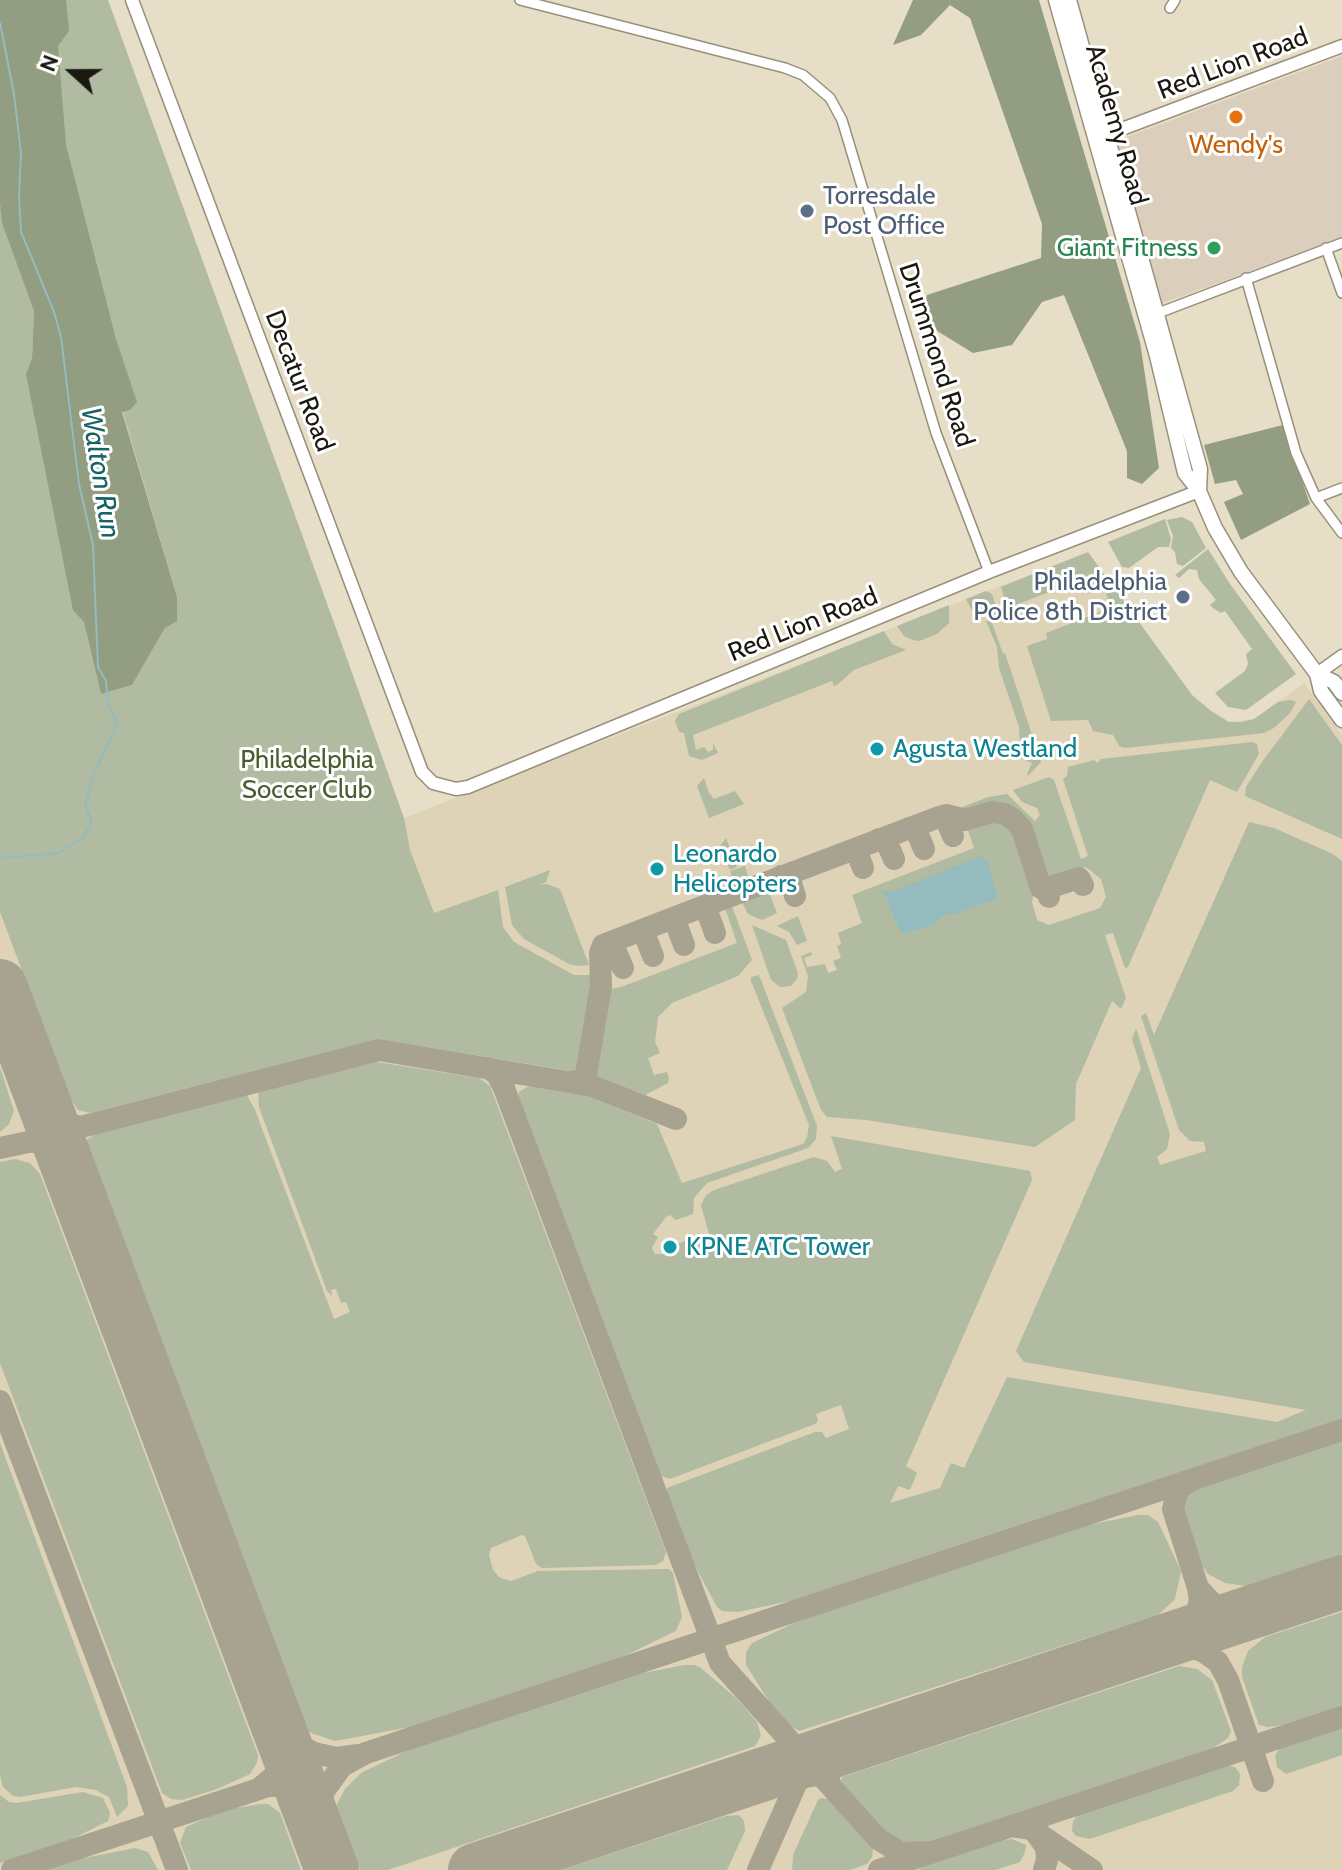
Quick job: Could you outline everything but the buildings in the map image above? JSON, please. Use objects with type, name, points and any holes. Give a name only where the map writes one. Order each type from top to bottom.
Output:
[{"type":"main road","name":"Academy Road","points":[[1056,0],[1102,138]]},
{"type":"main road","name":"Academy Road","points":[[1069,0],[1102,138],[1152,315],[1185,473],[1199,491],[1215,528],[1241,572],[1317,674],[1321,691],[1342,720]]},
{"type":"main road","name":"Academy Road","points":[[1317,674],[1334,682],[1342,693]]},
{"type":"street","name":"Decatur Road","points":[[132,0],[426,777]]},
{"type":"street","name":"Drummond Road","points":[[520,0],[785,68],[803,75],[830,98],[842,120],[936,433],[989,572]]},
{"type":"street","name":"Red Lion Road","points":[[1102,138],[1342,46]]},
{"type":"street","points":[[1152,315],[1342,243]]},
{"type":"street","points":[[1326,248],[1342,293]]},
{"type":"street","points":[[1246,278],[1296,453],[1316,498],[1342,533]]},
{"type":"street","points":[[1316,498],[1342,488]]},
{"type":"street","name":"Red Lion Road","points":[[426,777],[444,787],[468,787],[989,572],[1199,491]]},
{"type":"street","points":[[1317,674],[1342,656]]},
{"type":"shaded area","points":[[0,0],[276,871],[404,818],[1088,552],[1192,695],[1211,711],[1229,722],[1254,719],[1304,683],[1342,735],[1342,1870],[0,1870]]},
{"type":"shaded area","points":[[1342,56],[1342,238],[1160,304],[1114,142]]},
{"type":"green space","points":[[0,0],[66,0],[69,31],[58,46],[66,145],[116,339],[137,402],[130,410],[122,412],[177,597],[177,621],[165,628],[132,685],[101,694],[84,622],[73,610],[26,374],[32,359],[34,311],[2,223]]},
{"type":"green space","name":"Philadelphia Soccer Club","points":[[36,0],[108,0],[404,818],[410,850],[434,913],[498,890],[503,927],[514,942],[574,975],[593,975],[595,986],[583,1062],[579,1068],[571,1071],[379,1039],[90,1113],[78,1110],[70,1098],[0,912],[0,204],[3,224],[34,311],[32,359],[101,694],[132,685],[165,628],[177,620],[177,597],[104,347]]},
{"type":"green space","points":[[913,0],[1039,0],[1140,342],[1159,468],[1142,484],[1127,478],[1127,451],[1064,295],[1042,302],[1012,345],[973,353],[921,321],[927,295],[1041,258],[1042,224],[970,18],[950,5],[921,35],[893,45]]},
{"type":"green space","points":[[1283,425],[1310,504],[1241,540],[1224,502],[1243,494],[1236,480],[1215,484],[1204,445]]},
{"type":"green space","points":[[1182,517],[1192,522],[1206,548],[1183,566],[1177,564],[1171,548],[1173,536],[1167,520]]},
{"type":"green space","points":[[1165,519],[1171,539],[1169,547],[1158,547],[1129,568],[1122,567],[1108,542]]},
{"type":"green space","points":[[1208,549],[1296,674],[1246,710],[1228,707],[1215,693],[1245,671],[1248,664],[1246,654],[1252,649],[1225,611],[1221,613],[1210,605],[1216,600],[1199,579],[1197,570],[1189,569],[1179,578],[1175,575]]},
{"type":"green space","points":[[1088,552],[1192,695],[1211,711],[1229,722],[1242,722],[1254,719],[1278,702],[1291,700],[1296,702],[1290,713],[1264,733],[1125,748],[1119,746],[1113,735],[1093,731],[1088,720],[1051,721],[1027,646],[1047,639],[1046,633],[1111,608],[1102,581],[1092,584],[1089,577],[1010,607],[1012,613],[1009,614],[1001,587]]},
{"type":"green space","points":[[986,591],[992,594],[998,613],[975,617],[966,599]]},
{"type":"green space","points":[[949,605],[949,623],[937,634],[919,641],[913,640],[904,636],[897,626]]},
{"type":"green space","points":[[991,620],[1041,762],[1028,776],[1032,763],[1015,756],[1020,745],[1019,727],[999,668],[997,647],[986,621]]},
{"type":"green space","points":[[884,631],[892,644],[906,650],[854,670],[837,685],[834,686],[832,681],[693,735],[696,750],[704,747],[708,752],[713,750],[713,743],[718,753],[702,760],[689,756],[684,733],[679,732],[675,721],[679,714]]},
{"type":"green space","points":[[1309,699],[1342,745],[1342,839],[1245,796],[1246,787],[1262,762]]},
{"type":"green space","points":[[1252,742],[1257,744],[1259,754],[1237,792],[1210,780],[1128,967],[1125,968],[1113,933],[1105,935],[1126,998],[1121,1009],[1112,1001],[1076,1084],[1075,1120],[1035,1147],[866,1120],[827,1117],[821,1110],[782,1008],[806,992],[808,976],[801,956],[811,952],[812,955],[804,958],[807,967],[825,964],[828,973],[837,970],[833,961],[841,958],[837,946],[841,944],[838,933],[862,923],[852,895],[974,848],[966,825],[992,816],[1011,822],[1018,832],[1035,884],[1032,902],[1037,920],[1049,925],[1100,908],[1106,897],[1101,879],[1086,867],[1044,880],[1026,828],[1015,815],[995,806],[963,816],[960,808],[988,797],[1007,794],[1035,821],[1040,815],[1037,808],[1022,802],[1013,790],[1049,777],[1054,780],[1081,859],[1088,856],[1063,779],[1067,776],[1068,767],[1094,760],[1097,763],[1101,759]]},
{"type":"green space","points":[[704,778],[714,799],[735,791],[744,804],[709,818],[697,786]]},
{"type":"green space","points":[[1249,822],[1274,828],[1342,861],[1342,1420],[799,1599],[738,1612],[722,1611],[694,1564],[667,1488],[815,1432],[822,1432],[826,1438],[849,1429],[841,1405],[816,1414],[818,1421],[815,1424],[670,1479],[660,1476],[519,1100],[519,1092],[532,1087],[588,1096],[657,1124],[682,1183],[803,1144],[809,1125],[751,981],[751,977],[759,975],[817,1126],[816,1139],[808,1148],[707,1183],[694,1198],[693,1214],[676,1220],[670,1215],[666,1217],[653,1234],[658,1237],[652,1248],[655,1254],[665,1254],[675,1249],[676,1244],[709,1234],[701,1205],[706,1195],[714,1190],[814,1157],[827,1161],[835,1172],[842,1169],[831,1136],[1030,1171],[1032,1180],[906,1466],[917,1473],[910,1490],[898,1486],[890,1503],[940,1488],[951,1463],[964,1468],[1007,1377],[1277,1422],[1306,1410],[1024,1362],[1016,1351],[1141,1068],[1132,1039],[1136,1028],[1170,1134],[1167,1149],[1157,1157],[1160,1165],[1206,1151],[1204,1142],[1190,1141],[1179,1130],[1141,1016],[1146,1013],[1154,1035]]},
{"type":"green space","points":[[726,838],[737,867],[730,870],[720,846]]},
{"type":"green space","points":[[745,866],[749,880],[747,885],[739,887],[730,871]]},
{"type":"green space","points":[[550,870],[546,882],[539,885],[547,884],[560,889],[589,965],[569,964],[524,939],[512,925],[505,887]]},
{"type":"green space","points":[[761,890],[770,895],[777,913],[762,920],[748,914],[741,900]]},
{"type":"green space","points":[[727,903],[732,906],[752,960],[738,976],[672,1003],[658,1017],[655,1042],[660,1053],[648,1058],[654,1075],[667,1072],[668,1083],[645,1095],[591,1074],[606,990],[737,943],[725,908]]},
{"type":"green space","points":[[798,916],[807,941],[797,945],[789,932],[777,926]]},
{"type":"green space","points":[[752,925],[786,940],[798,973],[791,986],[780,987],[771,980]]},
{"type":"green space","points":[[377,1062],[479,1078],[490,1086],[666,1552],[663,1561],[656,1565],[542,1568],[536,1564],[522,1535],[491,1548],[489,1555],[493,1570],[500,1578],[511,1581],[538,1571],[669,1569],[673,1573],[682,1617],[676,1631],[616,1660],[416,1726],[335,1741],[308,1732],[86,1140],[96,1134],[247,1095],[334,1319],[350,1312],[346,1302],[341,1303],[336,1289],[331,1290],[332,1296],[327,1291],[259,1107],[258,1092]]},
{"type":"green space","points":[[0,1067],[14,1111],[9,1124],[0,1132]]},
{"type":"green space","points":[[15,1159],[30,1163],[40,1174],[258,1755],[250,1774],[182,1800],[171,1799],[162,1793],[0,1363],[0,1162]]},
{"type":"green space","points":[[1342,1439],[1342,1554],[1246,1586],[1225,1583],[1208,1574],[1199,1561],[1182,1510],[1182,1498],[1188,1491]]},
{"type":"green space","points":[[0,1443],[127,1787],[128,1806],[117,1817],[109,1797],[96,1790],[76,1787],[20,1797],[13,1796],[3,1787],[0,1775]]},
{"type":"green space","points":[[1148,1515],[1158,1522],[1181,1571],[1175,1599],[1158,1615],[799,1731],[772,1706],[746,1665],[746,1652],[752,1643],[807,1617],[1081,1526]]},
{"type":"green space","points":[[1342,1612],[1342,1706],[1284,1725],[1259,1725],[1242,1677],[1248,1651],[1265,1637]]},
{"type":"green space","points":[[684,1665],[701,1668],[736,1698],[757,1722],[761,1736],[755,1746],[388,1870],[360,1870],[336,1806],[345,1789],[361,1773],[419,1745],[469,1728],[633,1675]]},
{"type":"green space","points":[[1179,1666],[1197,1669],[1212,1680],[1231,1731],[1228,1738],[1207,1752],[923,1846],[913,1842],[912,1846],[907,1845],[888,1836],[841,1785],[842,1777]]},
{"type":"green space","points":[[1342,1726],[1342,1755],[1286,1774],[1277,1767],[1275,1755],[1281,1747]]},
{"type":"green space","points":[[1225,1765],[1235,1767],[1240,1774],[1239,1785],[1233,1791],[1090,1839],[1076,1836],[1072,1831],[1073,1821],[1079,1813]]},
{"type":"green space","points":[[83,1792],[103,1798],[110,1813],[108,1821],[68,1841],[0,1863],[0,1795],[9,1802],[17,1803]]},
{"type":"green space","points":[[821,1798],[828,1799],[873,1849],[867,1864],[850,1870],[792,1870],[793,1855]]},
{"type":"green space","points":[[268,1804],[280,1813],[301,1870],[191,1870],[180,1843],[186,1827],[224,1810]]},
{"type":"green space","points":[[739,1815],[744,1821],[745,1831],[727,1870],[561,1870],[726,1816]]},
{"type":"green space","points":[[1012,1839],[1026,1845],[1020,1862],[995,1870],[918,1870],[989,1843]]},
{"type":"green space","points":[[135,1848],[148,1852],[158,1870],[42,1870],[74,1860]]},
{"type":"water","points":[[981,856],[987,860],[997,898],[944,915],[933,925],[902,934],[889,900],[881,891],[892,892]]},
{"type":"waterway","name":"Walton Run","points":[[0,23],[14,94],[21,153],[21,232],[61,337],[79,484],[93,545],[98,667],[106,681],[108,705],[117,723],[93,777],[85,807],[92,821],[83,838],[58,853],[0,858]]},
{"type":"taxiway","points":[[939,817],[946,815],[965,820],[992,812],[1013,819],[1022,829],[1041,888],[1047,890],[1049,897]]},
{"type":"taxiway","points":[[699,908],[939,817],[946,819],[953,836]]},
{"type":"taxiway","points":[[909,828],[917,832],[924,849]]},
{"type":"taxiway","points":[[879,839],[887,843],[894,859]]},
{"type":"taxiway","points":[[849,851],[858,855],[863,868]]},
{"type":"taxiway","points":[[781,876],[790,880],[795,896]]},
{"type":"taxiway","points":[[1045,889],[1079,878],[1083,885]]},
{"type":"taxiway","points":[[570,1082],[586,1075],[601,986],[600,953],[603,945],[699,908],[707,911],[715,933]]},
{"type":"taxiway","points":[[668,920],[676,923],[684,945]]},
{"type":"taxiway","points":[[637,932],[644,933],[653,956]]},
{"type":"taxiway","points":[[601,967],[608,952],[613,951],[623,968]]},
{"type":"taxiway","points":[[46,1106],[63,1123],[81,1127],[379,1050],[592,1086],[676,1119]]},
{"type":"taxiway","points":[[488,1068],[497,1074],[504,1088],[720,1663],[878,1839],[901,1853],[932,1852]]},
{"type":"taxiway","points":[[0,1148],[41,1142],[54,1149],[71,1175]]},
{"type":"taxiway","points":[[0,1401],[177,1870]]},
{"type":"taxiway","points":[[319,1835],[317,1819],[324,1791],[342,1766],[366,1753],[1342,1430]]},
{"type":"taxiway","points":[[1189,1482],[1178,1489],[1173,1509],[1198,1588],[1217,1608],[1228,1613],[1252,1612]]},
{"type":"taxiway","points":[[1176,1638],[1196,1614],[1200,1601],[1198,1588]]},
{"type":"taxiway","points":[[1144,1649],[1185,1645],[1204,1652],[1218,1662],[1228,1680],[1263,1781]]},
{"type":"taxiway","points":[[879,1870],[1342,1717]]},
{"type":"taxiway","points":[[276,1721],[296,1743],[314,1753],[337,1758],[358,1755]]},
{"type":"taxiway","points":[[260,1788],[279,1772],[284,1759],[278,1728]]},
{"type":"taxiway","points":[[831,1786],[827,1774],[831,1763],[854,1744]]},
{"type":"taxiway","points":[[758,1870],[807,1759]]},
{"type":"taxiway","points":[[756,1776],[784,1772],[812,1776]]},
{"type":"taxiway","points":[[12,1870],[268,1786],[280,1786],[294,1792],[312,1818]]},
{"type":"taxiway","points":[[1011,1826],[1032,1829],[1092,1870]]},
{"type":"taxiway","points":[[1035,1832],[1046,1847],[1044,1870]]},
{"type":"runway","points":[[0,986],[332,1870]]},
{"type":"runway","points":[[475,1870],[1342,1582]]},
{"type":"place","name":"Wendy's","points":[[1236,117]]},
{"type":"place","name":"Torresdale Post Office","points":[[807,211]]},
{"type":"place","name":"Giant Fitness","points":[[1214,248]]},
{"type":"place","name":"Philadelphia Police 8th District","points":[[1183,597]]},
{"type":"place","name":"Agusta Westland","points":[[877,749]]},
{"type":"place","name":"Leonardo Helicopters","points":[[657,869]]},
{"type":"place","name":"KPNE ATC Tower","points":[[670,1247]]}]
